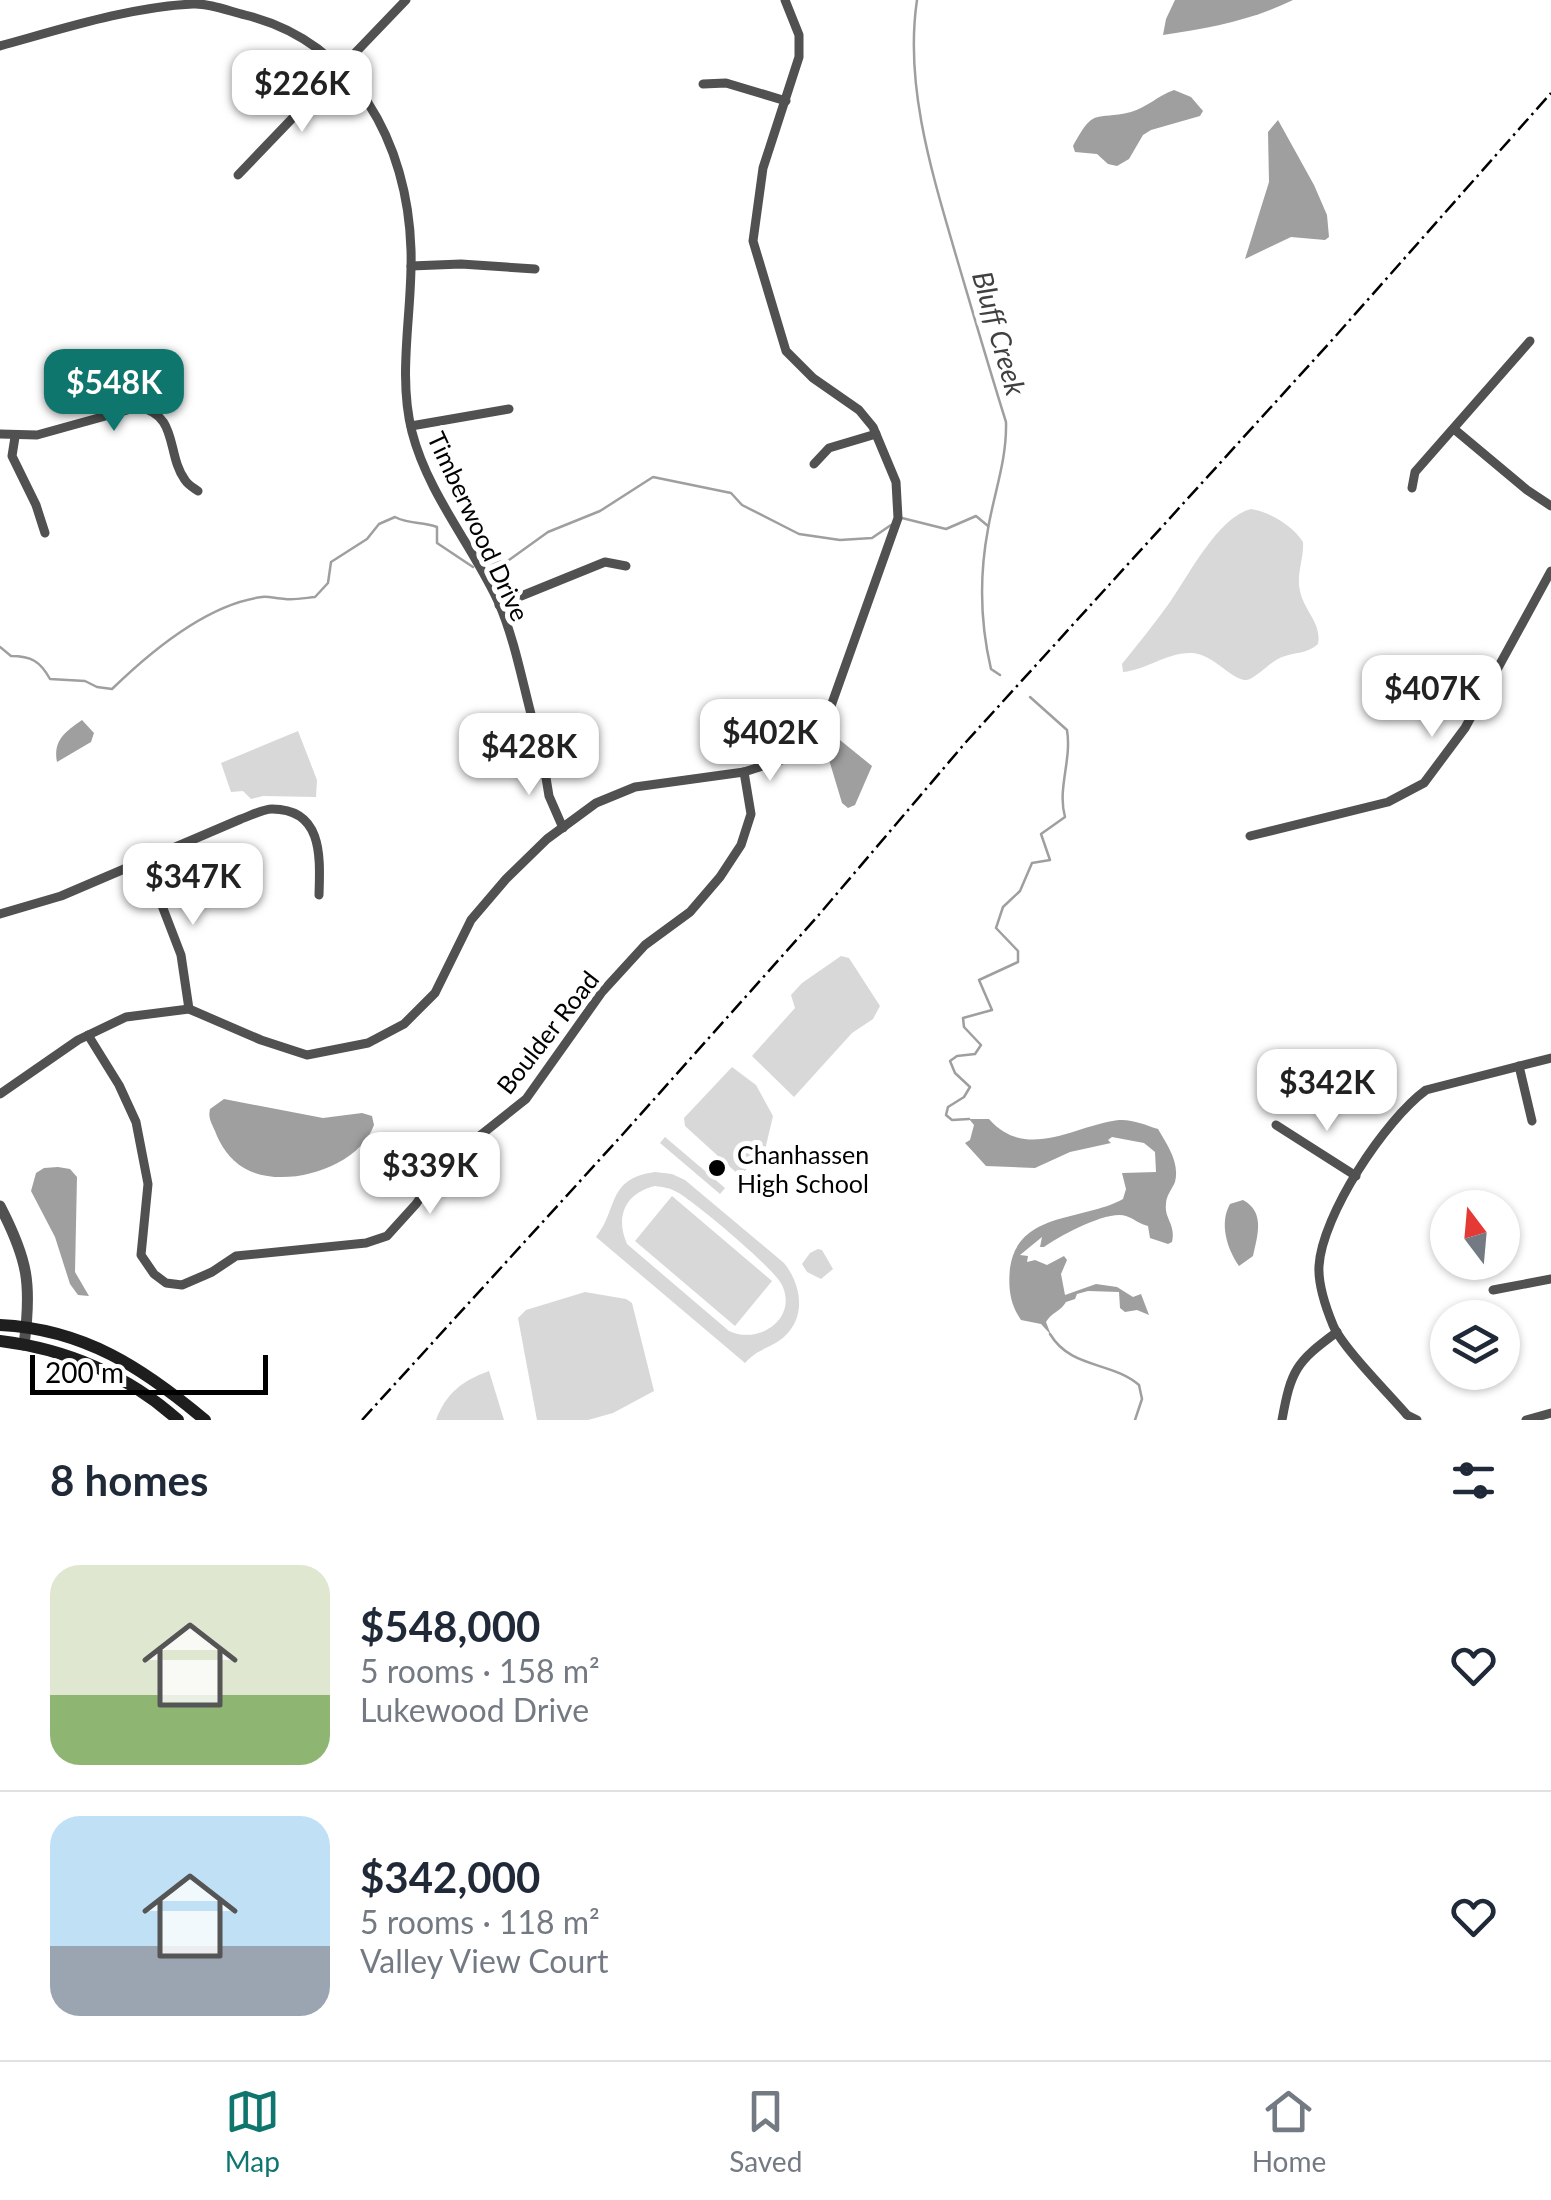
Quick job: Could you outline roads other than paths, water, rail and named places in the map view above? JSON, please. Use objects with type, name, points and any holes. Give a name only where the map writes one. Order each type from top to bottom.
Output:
[{"type":"main road","points":[[0,1325],[26,1327],[128,1361],[205,1420]]},
{"type":"main road","points":[[0,1342],[67,1354],[138,1389],[178,1420]]},
{"type":"street","points":[[238,175],[406,0]]},
{"type":"street","points":[[0,1094],[126,1016],[189,1009],[261,1040],[306,1054],[368,1043],[404,1024],[435,993],[471,920],[506,880],[596,803],[635,786],[744,772],[797,755],[821,734],[898,518],[896,482],[876,434],[859,410],[813,378],[786,351],[753,240],[762,168],[799,58],[799,36],[785,0]]},
{"type":"street","name":"Timberwood Drive","points":[[0,46],[150,10],[197,4],[276,23],[339,68],[366,96],[390,139],[411,248],[406,389],[411,426],[428,473],[499,604],[532,718]]},
{"type":"street","points":[[702,84],[726,82],[786,101]]},
{"type":"street","points":[[410,266],[461,264],[535,270]]},
{"type":"street","points":[[1412,488],[1415,472],[1530,341]]},
{"type":"street","points":[[0,434],[37,435],[138,408],[152,410],[163,421],[184,479],[198,492]]},
{"type":"street","points":[[411,426],[509,408]]},
{"type":"street","points":[[1454,429],[1551,506]]},
{"type":"street","points":[[814,464],[829,448],[876,434]]},
{"type":"street","points":[[15,436],[12,456],[36,504],[45,533]]},
{"type":"street","points":[[499,604],[604,562],[626,566]]},
{"type":"street","points":[[1250,836],[1388,802],[1424,782],[1465,728],[1551,571]]},
{"type":"street","points":[[542,752],[549,796],[563,828]]},
{"type":"street","name":"Boulder Road","points":[[88,1036],[119,1085],[136,1122],[148,1184],[141,1255],[166,1283],[182,1285],[236,1256],[366,1243],[387,1236],[443,1165],[526,1099],[602,992],[645,945],[690,912],[720,877],[742,845],[751,814],[744,772]]},
{"type":"street","points":[[0,914],[61,896],[272,809],[298,816],[311,827],[320,848],[319,895]]},
{"type":"street","points":[[144,859],[182,955],[189,1009]]},
{"type":"street","points":[[1417,1420],[1407,1415],[1336,1332],[1318,1268],[1324,1241],[1356,1176],[1408,1103],[1426,1090],[1551,1058]]},
{"type":"street","points":[[1519,1066],[1532,1122]]},
{"type":"street","points":[[1276,1125],[1356,1176]]},
{"type":"street","points":[[0,1206],[26,1264],[30,1284],[24,1345]]},
{"type":"street","points":[[1494,1290],[1551,1279]]},
{"type":"street","points":[[1282,1420],[1288,1389],[1304,1356],[1336,1332]]},
{"type":"street","points":[[1526,1420],[1551,1413]]},
{"type":"waterway","name":"Bluff Creek","points":[[917,0],[914,65],[923,131],[1006,422],[982,582],[987,651],[991,669],[1000,675]]},
{"type":"waterway","points":[[481,565],[509,560],[548,532],[600,511],[653,477],[731,493],[742,505],[799,534],[840,540],[872,538],[891,525]]},
{"type":"waterway","points":[[902,518],[946,529],[976,516],[988,526]]},
{"type":"waterway","points":[[0,647],[11,656],[34,661],[50,679],[85,681],[112,689],[180,632],[221,609],[262,597],[315,597],[328,583],[331,562],[367,539],[379,524],[395,517],[437,527],[437,543],[473,567]]},
{"type":"waterway","name":"Bluff Creek","points":[[969,1119],[952,1120],[946,1115],[948,1107],[964,1097],[970,1087],[955,1073],[950,1061],[975,1054],[981,1045],[964,1027],[963,1018],[992,1010],[979,980],[1018,962],[1018,951],[996,928],[1003,907],[1020,891],[1032,863],[1050,860],[1041,834],[1065,817],[1067,730],[1030,697]]},
{"type":"waterway","name":"Bluff Creek","points":[[1050,1334],[1069,1353],[1139,1385],[1142,1399],[1135,1420]]},
{"type":"railway","points":[[362,1420],[623,1134],[817,917],[966,742],[1551,93]]},
{"type":"place","name":"Chanhassen High School","points":[[717,1168]]}]
